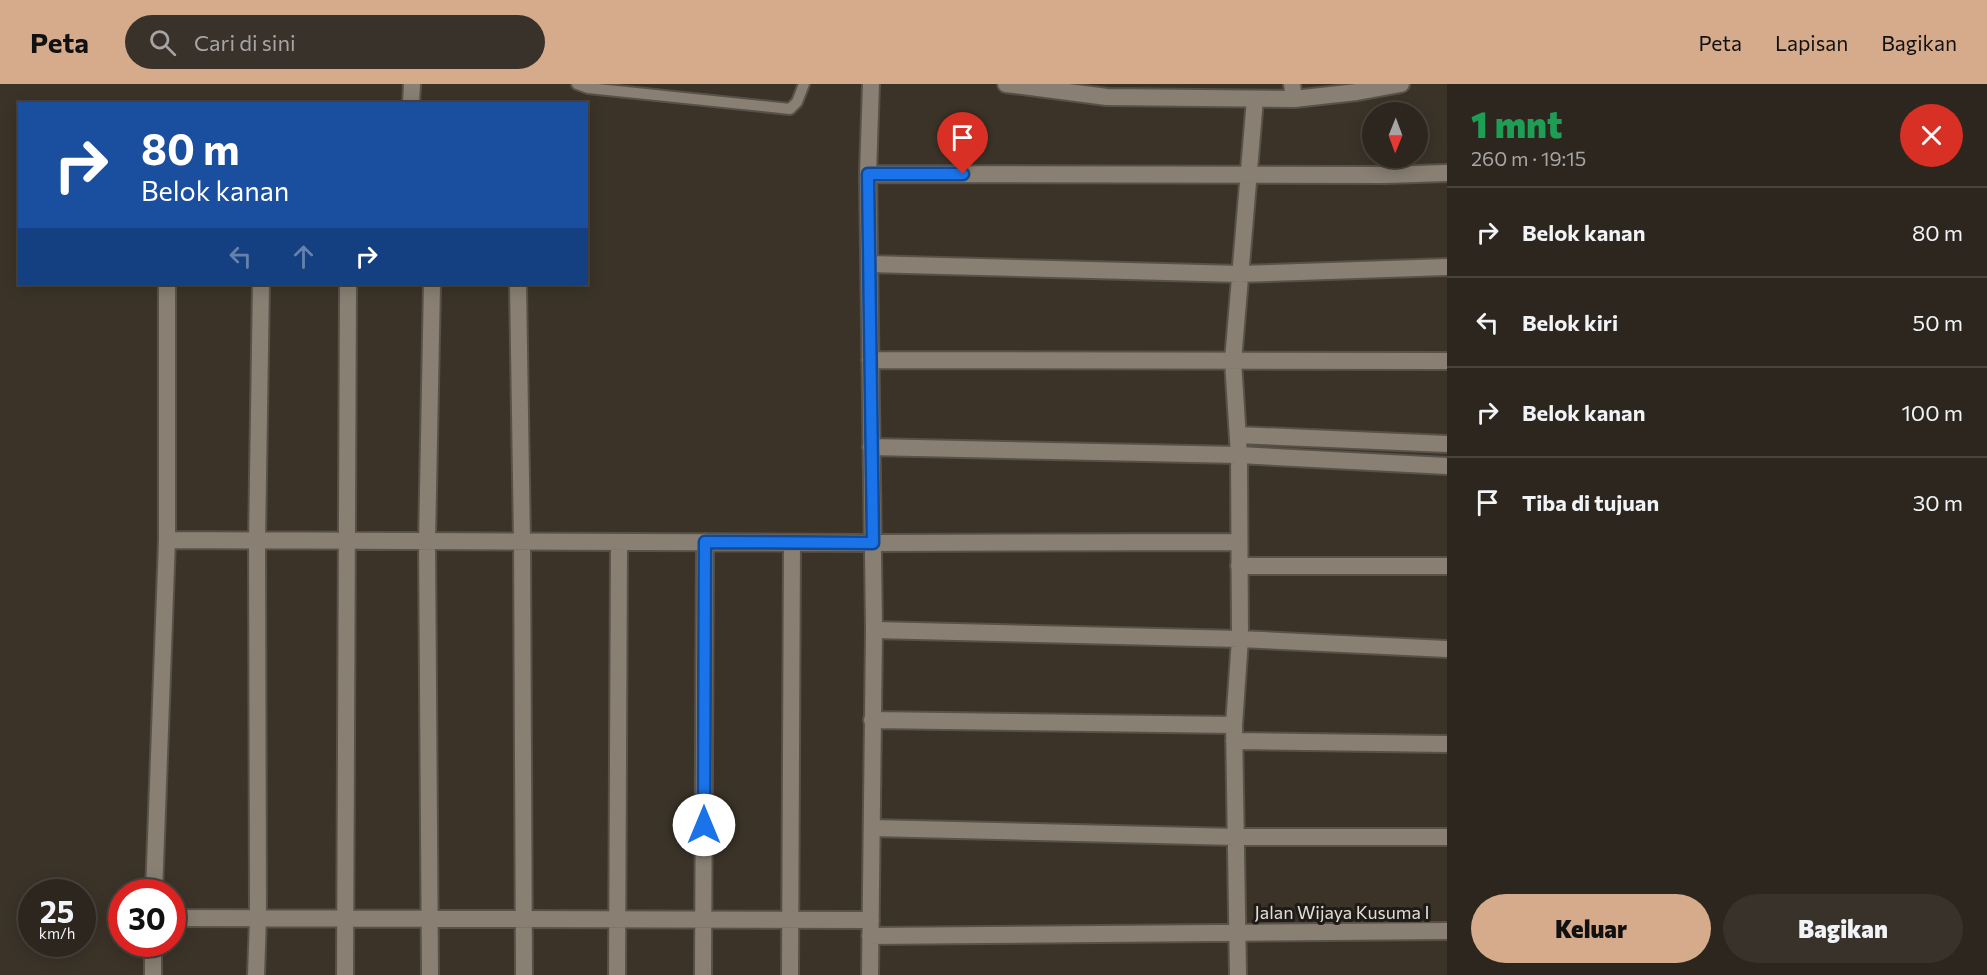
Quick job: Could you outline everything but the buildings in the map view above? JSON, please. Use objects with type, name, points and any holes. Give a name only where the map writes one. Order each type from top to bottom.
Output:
[{"type":"street","points":[[411,102],[412,84]]},
{"type":"street","points":[[870,975],[874,630],[868,174],[871,84]]},
{"type":"street","points":[[1006,84],[1107,97],[1255,99],[1293,91],[1357,92],[1401,84]]},
{"type":"street","points":[[1238,975],[1234,733],[1239,639],[1239,455],[1233,361],[1255,99]]},
{"type":"street","points":[[868,174],[1447,173]]},
{"type":"street","points":[[869,264],[1240,274],[1447,267]]},
{"type":"street","points":[[154,879],[167,540],[167,285]]},
{"type":"street","points":[[256,975],[258,918],[257,541],[261,285]]},
{"type":"street","points":[[345,975],[348,285]]},
{"type":"street","points":[[430,975],[427,542],[432,285]]},
{"type":"street","points":[[518,285],[524,975]]},
{"type":"street","points":[[870,360],[1447,361]]},
{"type":"street","points":[[1238,435],[1447,444]]},
{"type":"street","points":[[871,447],[1239,455],[1447,466]]},
{"type":"street","points":[[167,540],[792,543],[1239,542]]},
{"type":"street","points":[[617,975],[619,542]]},
{"type":"street","points":[[704,975],[705,542]]},
{"type":"street","points":[[790,975],[792,543]]},
{"type":"street","points":[[1239,566],[1447,566]]},
{"type":"street","points":[[874,630],[1239,639],[1447,648]]},
{"type":"street","points":[[872,720],[1234,733],[1447,744]]},
{"type":"street","points":[[872,828],[1236,837],[1447,837]]},
{"type":"street","name":"Jalan Wijaya Kusuma I","points":[[186,918],[790,920],[870,928],[1236,933],[1447,932]]},
{"type":"street","points":[[153,957],[153,975]]},
{"type":"lane","points":[[577,84],[588,88],[790,109],[797,102],[804,84]]},
{"type":"route","points":[[704,825],[705,542],[873,543],[868,174],[963,174]]}]
